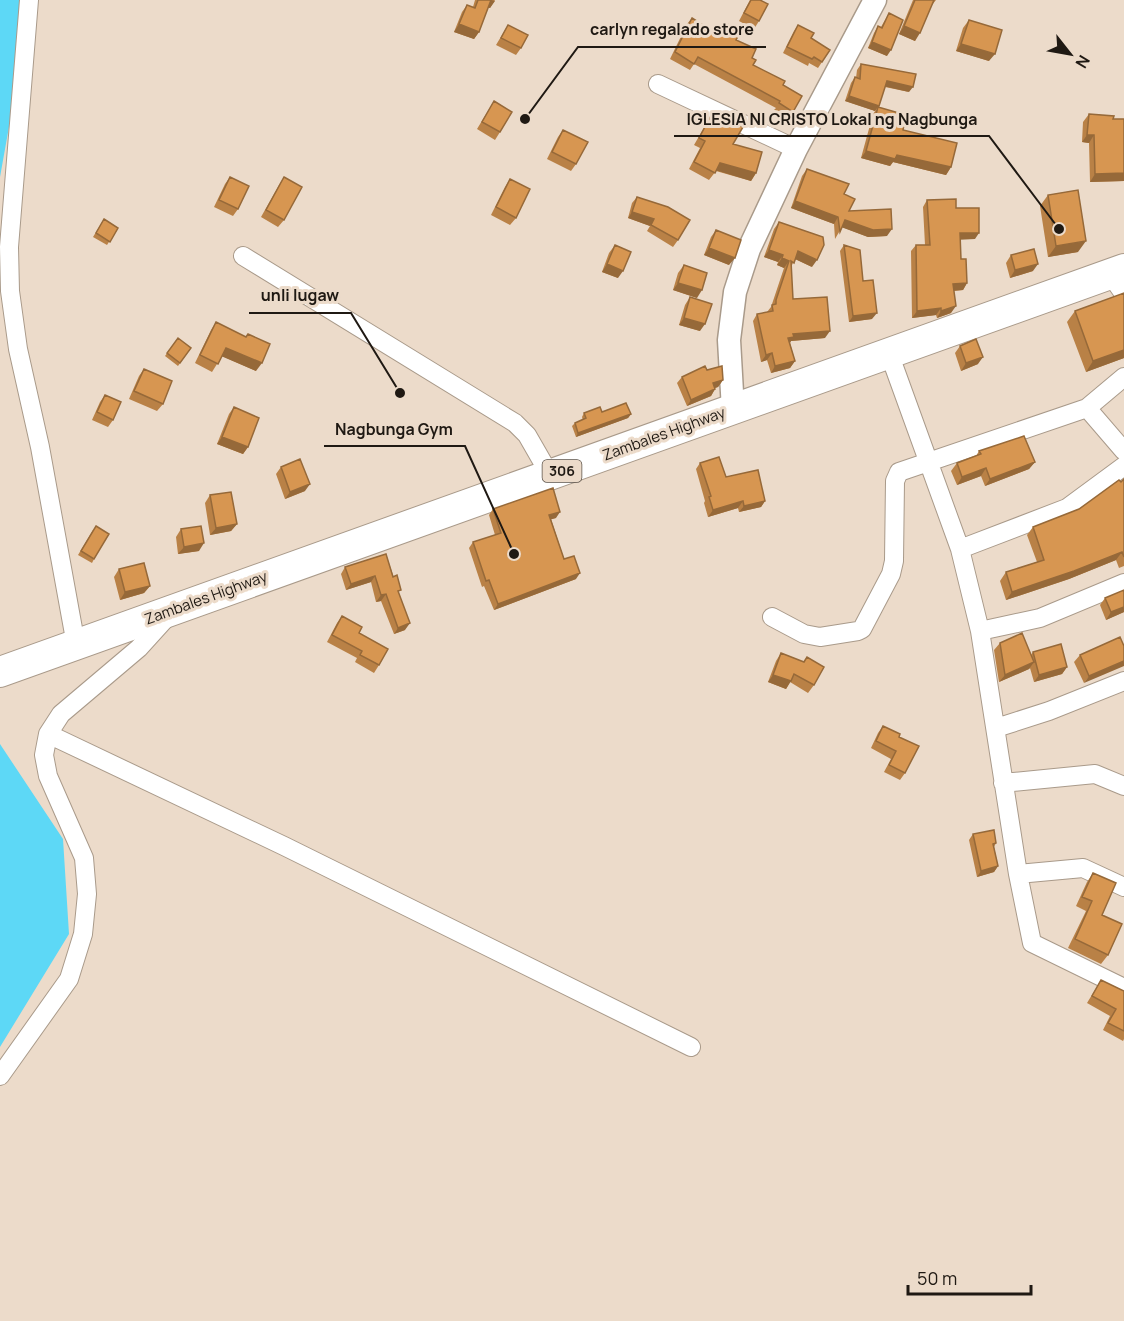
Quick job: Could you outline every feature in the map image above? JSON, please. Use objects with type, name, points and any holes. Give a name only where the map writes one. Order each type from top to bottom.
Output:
[{"type":"main road","name":"Zambales Highway","points":[[0,672],[889,354],[1119,279]]},
{"type":"street","points":[[29,0],[9,247],[10,291],[18,349],[40,447],[76,645]]},
{"type":"street","points":[[733,410],[729,340],[735,292],[750,249],[796,149],[875,0]]},
{"type":"street","points":[[658,84],[796,149]]},
{"type":"street","points":[[243,256],[515,423],[527,435],[550,475]]},
{"type":"street","points":[[889,354],[960,549],[980,631],[1018,874],[1032,943],[1124,988]]},
{"type":"street","points":[[772,617],[804,634],[820,637],[854,633],[862,628],[891,574],[894,561],[896,476],[899,472],[1087,408],[1124,377]]},
{"type":"street","points":[[1087,408],[1124,451]]},
{"type":"street","points":[[960,549],[1067,508],[1124,466]]},
{"type":"street","points":[[980,631],[1040,618],[1124,583]]},
{"type":"street","points":[[0,1076],[69,979],[83,934],[87,894],[84,858],[48,776],[44,755],[48,734],[61,714],[139,648],[172,611]]},
{"type":"street","points":[[996,728],[1049,711],[1124,681]]},
{"type":"street","points":[[48,734],[284,846],[691,1047]]},
{"type":"street","points":[[1003,783],[1095,774],[1124,786]]},
{"type":"street","points":[[1018,874],[1083,868],[1124,887]]},
{"type":"water","points":[[0,0],[27,0],[14,99],[0,177]]},
{"type":"water","points":[[0,744],[63,839],[69,934],[0,1047]]},
{"type":"building","points":[[478,0],[491,0],[479,32],[459,24],[467,5],[475,8]]},
{"type":"building","points":[[751,0],[760,0],[768,4],[759,21],[744,13]]},
{"type":"building","points":[[915,0],[934,0],[920,33],[904,26]]},
{"type":"building","points":[[889,13],[903,20],[891,50],[872,42],[878,26],[882,28]]},
{"type":"building","points":[[692,18],[718,35],[724,22],[741,31],[736,40],[756,49],[752,58],[756,60],[753,65],[785,81],[783,85],[802,96],[793,112],[779,103],[780,101],[698,57],[694,64],[675,52]]},
{"type":"building","points":[[969,20],[1002,30],[995,54],[961,44]]},
{"type":"building","points":[[508,25],[528,35],[521,48],[501,38]]},
{"type":"building","points":[[798,25],[814,33],[811,38],[830,50],[822,62],[787,47]]},
{"type":"building","points":[[861,64],[916,74],[913,87],[887,81],[879,106],[849,96],[855,77],[860,79]]},
{"type":"building","points":[[494,101],[512,112],[500,132],[482,122]]},
{"type":"building","points":[[878,107],[906,115],[903,130],[957,143],[951,167],[897,155],[895,159],[866,151]]},
{"type":"building","points":[[713,112],[743,127],[733,144],[762,152],[756,173],[720,163],[715,173],[694,162],[705,141],[699,138]]},
{"type":"building","points":[[1089,114],[1124,119],[1124,173],[1095,174],[1094,135],[1087,135]]},
{"type":"building","points":[[563,130],[588,142],[576,164],[552,152]]},
{"type":"building","points":[[807,169],[849,184],[844,194],[855,199],[849,211],[891,209],[892,229],[873,230],[845,220],[840,232],[838,217],[795,201]]},
{"type":"building","points":[[230,177],[249,186],[238,209],[219,200]]},
{"type":"building","points":[[284,177],[302,187],[284,220],[266,210]]},
{"type":"building","points":[[510,179],[530,189],[516,218],[496,207]]},
{"type":"building","points":[[1078,190],[1086,241],[1056,246],[1048,195]]},
{"type":"building","points":[[637,197],[668,207],[690,220],[678,240],[651,225],[654,219],[632,212]]},
{"type":"building","points":[[956,199],[956,208],[979,208],[979,233],[960,233],[961,259],[966,259],[967,283],[953,284],[956,306],[941,311],[941,308],[917,311],[916,245],[930,245],[927,200]]},
{"type":"building","points":[[104,219],[118,228],[110,242],[96,233]]},
{"type":"building","points":[[779,222],[823,237],[824,245],[817,260],[798,251],[794,263],[791,261],[793,299],[827,297],[830,331],[793,334],[794,337],[788,338],[795,361],[775,366],[772,353],[766,355],[757,314],[773,311],[772,305],[776,304],[789,261],[782,258],[783,255],[769,250]]},
{"type":"building","points":[[716,230],[741,240],[735,258],[709,248]]},
{"type":"building","points":[[615,245],[631,252],[623,271],[607,264]]},
{"type":"building","points":[[844,245],[860,250],[863,281],[873,280],[877,313],[853,316]]},
{"type":"building","points":[[1034,249],[1038,264],[1015,270],[1011,255]]},
{"type":"building","points":[[684,265],[707,273],[702,290],[678,283]]},
{"type":"building","points":[[1124,293],[1124,350],[1093,361],[1075,311]]},
{"type":"building","points":[[690,297],[712,304],[705,324],[684,318]]},
{"type":"building","points":[[216,322],[246,337],[248,334],[270,344],[262,363],[226,348],[218,364],[200,355]]},
{"type":"building","points":[[178,338],[191,348],[180,363],[167,353]]},
{"type":"building","points":[[976,339],[983,357],[966,363],[960,346]]},
{"type":"building","points":[[705,366],[707,370],[722,366],[723,380],[713,383],[715,389],[691,400],[682,377]]},
{"type":"building","points":[[144,369],[172,381],[163,404],[134,391]]},
{"type":"building","points":[[105,395],[121,402],[113,420],[97,412]]},
{"type":"building","points":[[626,403],[631,414],[578,433],[575,423],[586,418],[584,413],[600,407],[602,412]]},
{"type":"building","points":[[234,407],[259,418],[248,447],[222,437]]},
{"type":"building","points":[[1024,436],[1035,462],[990,479],[986,468],[962,477],[957,463],[981,454],[979,451]]},
{"type":"building","points":[[719,457],[726,477],[758,470],[765,501],[744,506],[743,501],[713,510],[709,497],[711,496],[700,463]]},
{"type":"building","points":[[300,459],[310,484],[290,492],[281,467]]},
{"type":"building","points":[[1124,479],[1124,557],[1122,552],[1012,592],[1006,572],[1044,560],[1033,527],[1079,509],[1119,480],[1121,482]]},
{"type":"building","points":[[553,488],[560,512],[549,515],[564,559],[574,556],[580,573],[498,604],[489,580],[486,581],[473,542],[501,533],[493,509]]},
{"type":"building","points":[[231,492],[237,524],[216,528],[210,495]]},
{"type":"building","points":[[96,526],[109,534],[94,559],[81,551]]},
{"type":"building","points":[[201,526],[204,543],[184,547],[181,529]]},
{"type":"building","points":[[386,554],[393,577],[397,575],[401,590],[398,591],[410,623],[398,628],[386,594],[381,595],[375,576],[351,584],[345,567]]},
{"type":"building","points":[[144,563],[150,586],[125,592],[119,569]]},
{"type":"building","points":[[1124,590],[1124,607],[1111,612],[1105,598]]},
{"type":"building","points":[[342,616],[362,627],[359,633],[388,649],[379,665],[360,655],[362,651],[332,635]]},
{"type":"building","points":[[1022,633],[1034,662],[1005,675],[1000,643]]},
{"type":"building","points":[[1120,637],[1124,646],[1124,661],[1089,676],[1080,655]]},
{"type":"building","points":[[1061,644],[1067,667],[1039,675],[1033,652]]},
{"type":"building","points":[[781,653],[804,662],[807,657],[824,667],[814,685],[794,674],[791,681],[773,675]]},
{"type":"building","points":[[883,726],[900,734],[899,737],[919,746],[905,773],[889,765],[896,751],[876,741]]},
{"type":"building","points":[[994,830],[996,843],[993,844],[998,866],[981,871],[973,834]]},
{"type":"building","points":[[1093,873],[1116,883],[1102,915],[1122,924],[1108,955],[1075,939],[1092,901],[1082,897]]},
{"type":"building","points":[[1101,980],[1124,991],[1124,1031],[1108,1023],[1116,1009],[1092,996]]},
{"type":"place","name":"carlyn regalado store","points":[[525,119]]},
{"type":"place","name":"IGLESIA NI CRISTO Lokal ng Nagbunga","points":[[1059,229]]},
{"type":"place","name":"unli lugaw","points":[[400,393]]},
{"type":"place","name":"Nagbunga Gym","points":[[514,554]]}]
